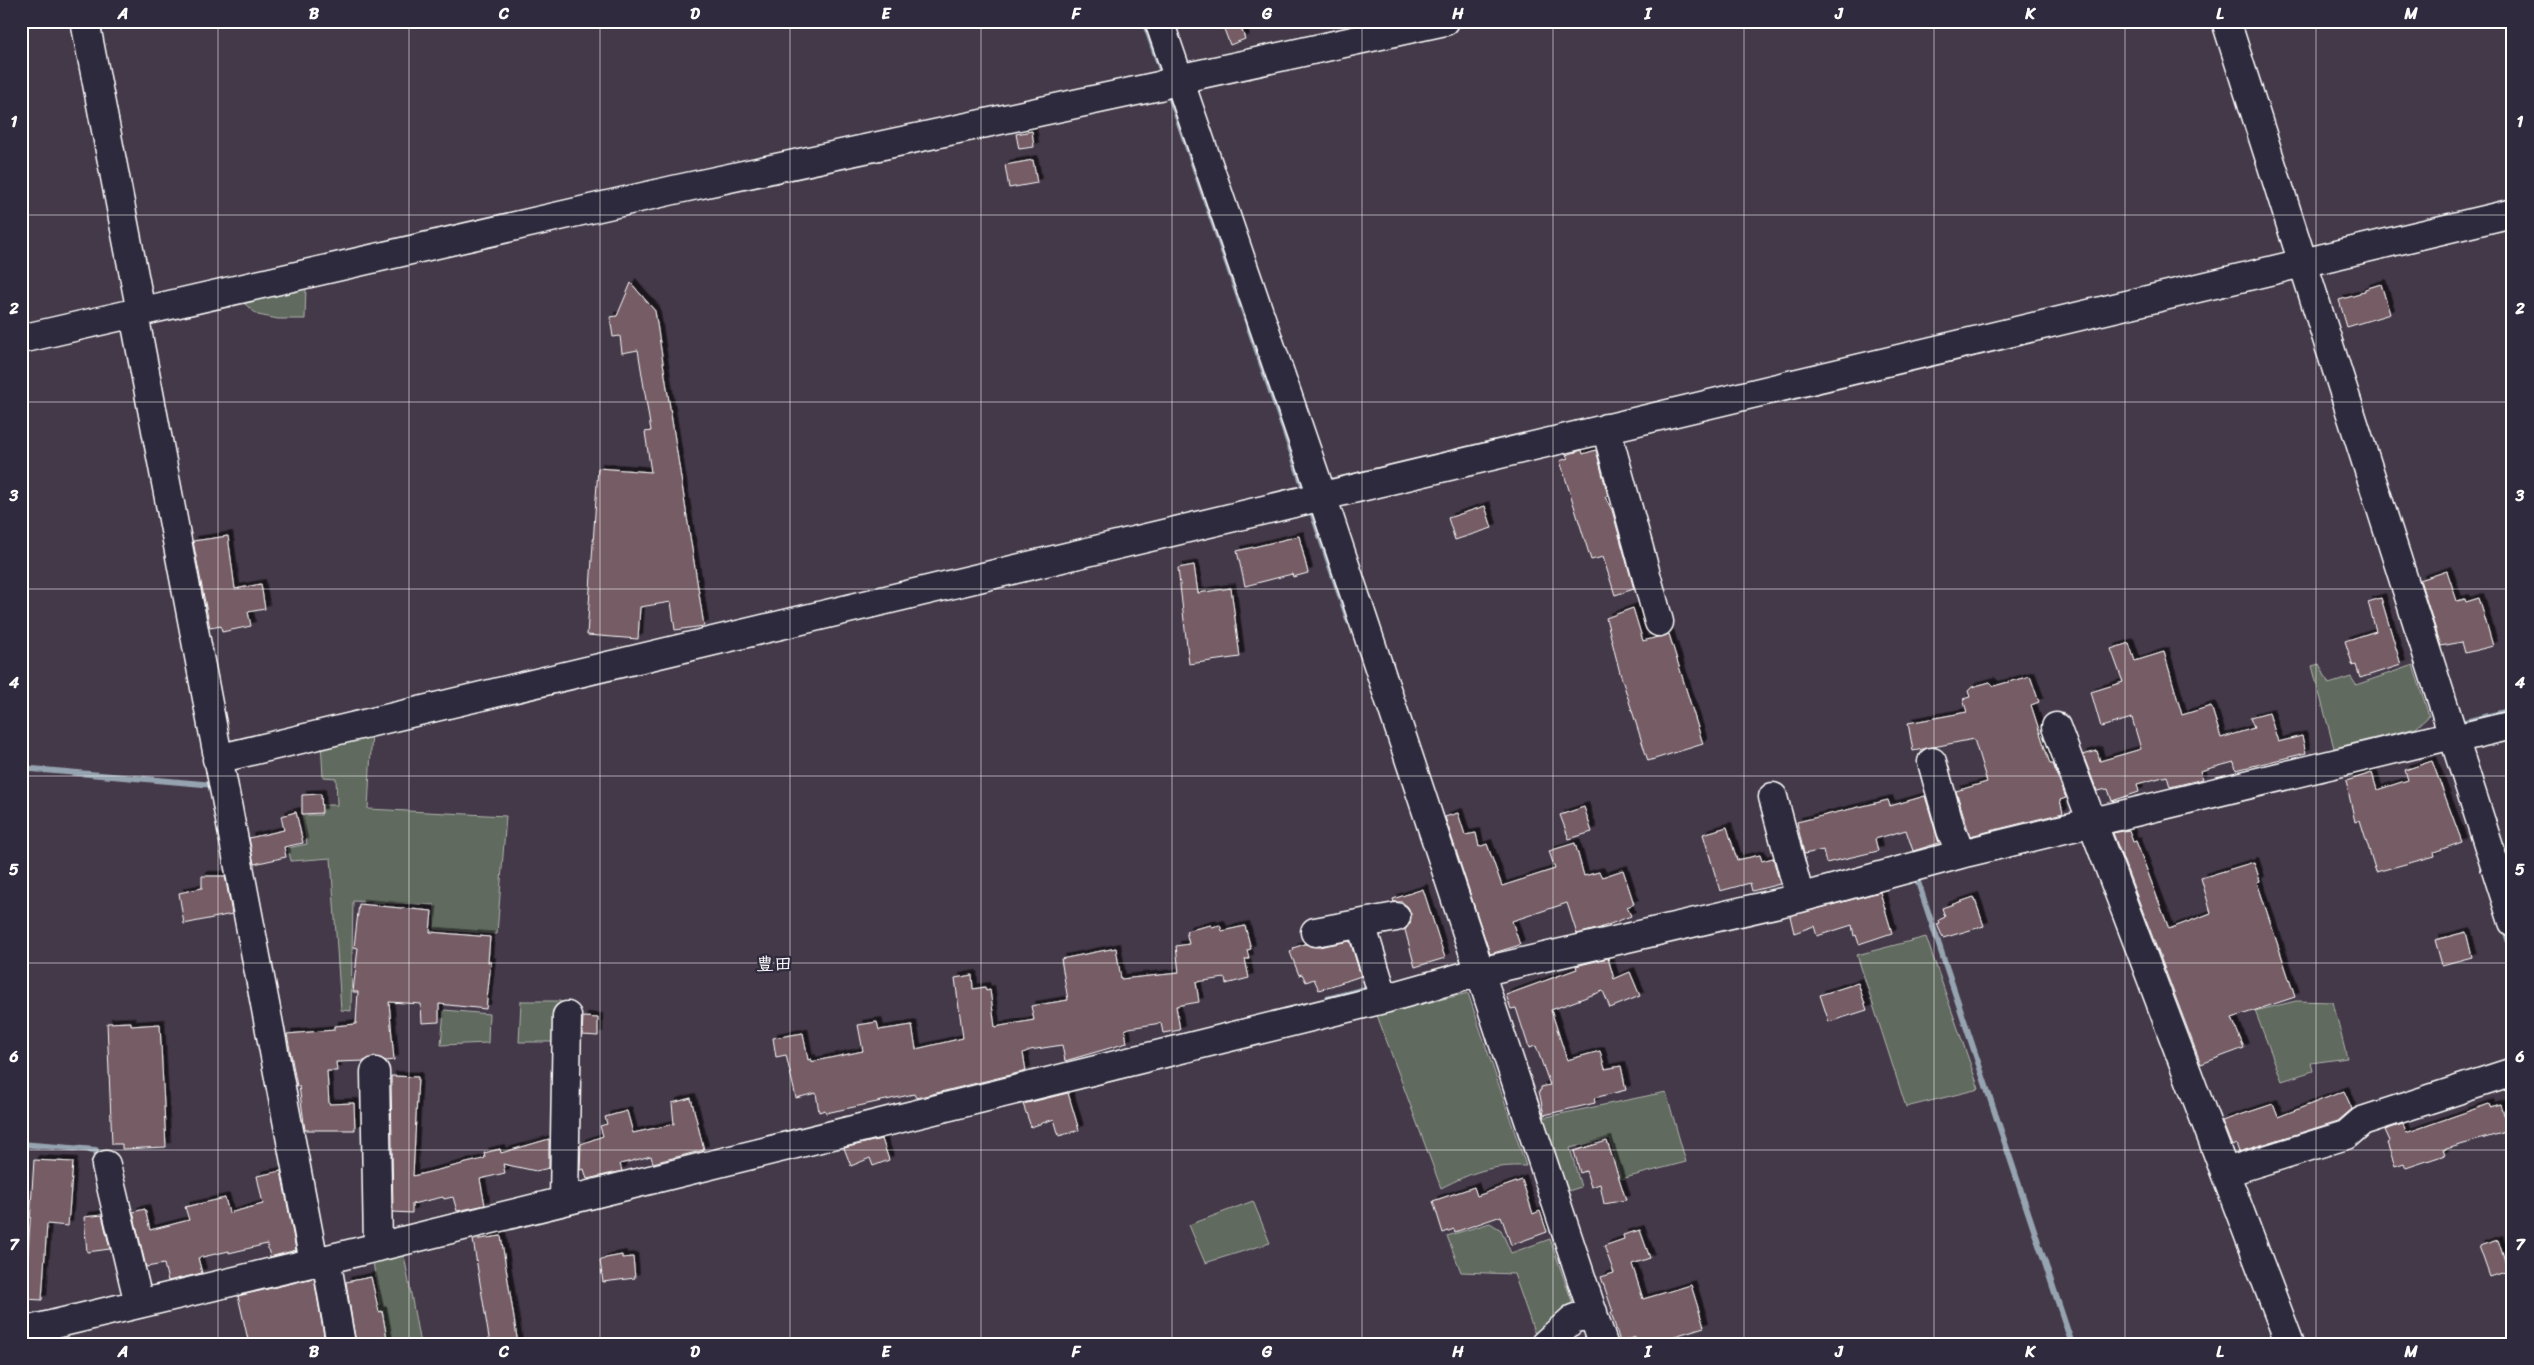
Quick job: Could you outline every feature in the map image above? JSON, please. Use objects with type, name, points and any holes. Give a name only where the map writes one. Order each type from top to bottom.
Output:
[{"type":"street","points":[[85,21],[137,313],[223,758],[316,1256],[341,1344]]},
{"type":"street","points":[[1159,21],[1170,82],[1473,974],[1586,1314],[1603,1344]]},
{"type":"street","points":[[21,339],[678,189],[1445,21]]},
{"type":"street","points":[[2226,21],[2296,265],[2449,734],[2513,922]]},
{"type":"street","points":[[223,758],[2513,213]]},
{"type":"street","points":[[1606,428],[1659,622]]},
{"type":"street","points":[[21,1332],[137,1297],[316,1256],[565,1195],[1381,990],[1473,974],[1797,888],[2090,815],[2449,734],[2513,725]]},
{"type":"street","points":[[2056,727],[2229,1171],[2290,1344]]},
{"type":"street","points":[[1932,762],[1959,848]]},
{"type":"street","points":[[1773,797],[1797,888]]},
{"type":"street","points":[[1315,932],[1396,917]]},
{"type":"street","points":[[1361,924],[1381,990]]},
{"type":"street","points":[[565,1195],[568,1016]]},
{"type":"street","points":[[375,1072],[378,1240]]},
{"type":"street","points":[[2229,1171],[2346,1135],[2362,1121],[2513,1072]]},
{"type":"street","points":[[106,1165],[137,1297]]},
{"type":"street","points":[[1545,1344],[1586,1314]]},
{"type":"green space","points":[[306,285],[305,319],[278,319],[258,315],[239,299]]},
{"type":"green space","points":[[2319,664],[2329,684],[2351,677],[2356,685],[2413,665],[2429,716],[2416,728],[2334,748],[2312,666]]},
{"type":"green space","points":[[372,730],[368,809],[506,816],[497,934],[435,929],[435,905],[353,901],[351,1011],[341,1010],[331,858],[291,861],[288,848],[307,844],[302,815],[321,815],[321,805],[337,805],[336,778],[323,777],[321,741]]},
{"type":"green space","points":[[1926,937],[1979,1089],[1906,1107],[1857,955]]},
{"type":"green space","points":[[1468,993],[1526,1166],[1492,1168],[1441,1188],[1377,1015]]},
{"type":"green space","points":[[521,1001],[560,1001],[564,1006],[562,1042],[519,1042]]},
{"type":"green space","points":[[2296,1001],[2333,1002],[2347,1058],[2311,1063],[2313,1071],[2282,1081],[2255,1011]]},
{"type":"green space","points":[[444,1010],[489,1014],[488,1043],[441,1045]]},
{"type":"green space","points":[[1666,1092],[1686,1162],[1621,1179],[1610,1138],[1570,1148],[1581,1187],[1565,1192],[1541,1118]]},
{"type":"green space","points":[[1253,1201],[1270,1243],[1205,1263],[1189,1225]]},
{"type":"green space","points":[[1490,1223],[1501,1230],[1511,1253],[1550,1239],[1575,1310],[1538,1343],[1514,1274],[1461,1272],[1447,1236]]},
{"type":"green space","points":[[404,1255],[420,1344],[345,1344],[344,1311],[380,1304],[373,1262]]},
{"type":"building","points":[[1221,21],[1239,21],[1245,39],[1230,45]]},
{"type":"building","points":[[1032,131],[1034,147],[1019,149],[1016,134]]},
{"type":"building","points":[[1033,160],[1037,183],[1009,188],[1005,165]]},
{"type":"building","points":[[631,283],[655,311],[704,626],[675,630],[671,602],[640,607],[638,639],[587,635],[598,468],[651,472],[645,432],[651,431],[638,350],[622,353],[620,336],[613,337],[610,317],[617,316]]},
{"type":"building","points":[[2381,284],[2390,314],[2347,327],[2339,300],[2360,294],[2365,289]]},
{"type":"building","points":[[1582,450],[1583,454],[1596,450],[1608,496],[1605,497],[1612,510],[1634,589],[1615,595],[1603,557],[1591,560],[1560,461],[1568,458],[1566,455]]},
{"type":"building","points":[[1485,506],[1492,528],[1455,540],[1448,518]]},
{"type":"building","points":[[228,536],[235,589],[261,584],[265,609],[248,612],[251,626],[222,632],[221,626],[210,628],[193,541]]},
{"type":"building","points":[[1299,536],[1308,573],[1293,577],[1292,574],[1245,586],[1237,551]]},
{"type":"building","points":[[1194,565],[1198,593],[1231,588],[1240,657],[1189,664],[1178,568]]},
{"type":"building","points":[[2447,571],[2457,601],[2465,599],[2466,602],[2479,598],[2493,646],[2465,653],[2462,642],[2441,646],[2420,580]]},
{"type":"building","points":[[2381,598],[2401,665],[2360,678],[2356,665],[2353,666],[2345,641],[2376,631],[2368,602]]},
{"type":"building","points":[[1633,608],[1643,641],[1669,634],[1703,744],[1648,761],[1620,673],[1606,618]]},
{"type":"building","points":[[2129,643],[2135,661],[2164,652],[2182,715],[2211,706],[2221,738],[2254,728],[2250,718],[2269,713],[2278,742],[2302,736],[2306,753],[2236,770],[2234,762],[2200,771],[2203,779],[2170,787],[2167,776],[2137,784],[2139,792],[2112,801],[2108,789],[2097,791],[2083,755],[2097,751],[2100,761],[2141,749],[2132,718],[2101,727],[2091,692],[2123,682],[2111,649]]},
{"type":"building","points":[[2030,676],[2039,702],[2031,705],[2050,764],[2053,764],[2066,798],[2060,800],[2063,813],[1970,836],[1956,791],[1987,782],[1974,739],[1913,751],[1908,723],[1967,712],[1963,699],[1970,697],[1968,691],[1972,687],[1990,682],[1994,686]]},
{"type":"building","points":[[2432,761],[2462,842],[2434,852],[2435,856],[2376,872],[2360,820],[2355,822],[2346,781],[2372,773],[2377,790],[2408,780],[2405,770]]},
{"type":"building","points":[[321,794],[322,813],[302,814],[302,795]]},
{"type":"building","points":[[1925,796],[1939,843],[1913,851],[1906,830],[1875,839],[1878,851],[1826,863],[1823,850],[1804,854],[1797,822],[1888,800],[1890,806]]},
{"type":"building","points":[[1584,807],[1592,832],[1569,839],[1560,815]]},
{"type":"building","points":[[296,812],[303,843],[284,847],[286,857],[254,864],[249,838],[284,830],[281,816]]},
{"type":"building","points":[[1458,813],[1465,835],[1476,833],[1479,847],[1487,844],[1502,886],[1555,869],[1549,851],[1575,843],[1584,876],[1599,872],[1602,877],[1623,870],[1634,904],[1627,907],[1631,916],[1600,928],[1577,934],[1567,903],[1512,921],[1520,945],[1490,954],[1445,817]]},
{"type":"building","points":[[1727,827],[1737,860],[1760,855],[1762,861],[1773,858],[1780,884],[1752,891],[1750,883],[1720,891],[1703,834]]},
{"type":"building","points":[[2129,830],[2133,842],[2136,841],[2169,929],[2211,913],[2201,878],[2254,862],[2260,881],[2257,882],[2295,997],[2232,1018],[2244,1048],[2201,1064],[2113,833]]},
{"type":"building","points":[[202,876],[225,876],[232,914],[184,924],[179,893],[202,888]]},
{"type":"building","points":[[1423,889],[1445,958],[1415,967],[1405,930],[1410,923],[1411,914],[1408,907],[1402,902],[1394,902],[1393,899]]},
{"type":"building","points":[[1880,892],[1892,933],[1859,944],[1856,935],[1854,936],[1852,925],[1817,936],[1814,926],[1794,933],[1790,916]]},
{"type":"building","points":[[1974,897],[1984,926],[1943,938],[1937,924],[1940,923],[1939,920],[1945,917],[1942,908]]},
{"type":"building","points":[[359,904],[432,911],[430,932],[490,937],[488,962],[491,962],[486,1009],[439,1004],[439,1022],[422,1023],[421,1004],[389,1002],[394,1060],[386,1061],[374,1056],[365,1061],[336,1062],[337,1071],[327,1071],[329,1104],[354,1103],[355,1130],[305,1130],[299,1086],[297,1086],[287,1034],[334,1030],[334,1026],[356,1024],[358,992],[353,992],[358,948],[354,947]]},
{"type":"building","points":[[1211,925],[1212,927],[1220,925],[1222,931],[1245,926],[1251,949],[1247,950],[1249,959],[1245,959],[1249,978],[1226,984],[1225,978],[1196,982],[1199,1002],[1176,1006],[1180,1030],[1163,1033],[1161,1023],[1129,1028],[1125,1030],[1127,1043],[1065,1061],[1062,1045],[1030,1050],[1023,1053],[1026,1071],[916,1098],[914,1094],[826,1113],[825,1110],[819,1112],[816,1093],[796,1098],[786,1055],[776,1057],[773,1038],[803,1033],[808,1060],[811,1059],[811,1062],[863,1051],[858,1025],[877,1022],[879,1030],[912,1025],[916,1049],[963,1038],[955,978],[972,975],[973,989],[985,987],[986,991],[990,990],[995,1027],[1034,1020],[1031,1006],[1068,1000],[1061,959],[1116,948],[1121,979],[1179,973],[1176,946],[1189,944],[1186,931]]},
{"type":"building","points":[[2466,932],[2472,957],[2442,965],[2435,940]]},
{"type":"building","points":[[1350,941],[1361,976],[1319,990],[1314,979],[1306,982],[1302,974],[1299,975],[1290,952],[1294,950],[1293,948],[1305,944],[1318,947]]},
{"type":"building","points":[[1608,958],[1614,979],[1630,972],[1640,996],[1610,1008],[1603,991],[1551,1010],[1567,1060],[1600,1051],[1605,1069],[1621,1066],[1626,1090],[1594,1098],[1595,1103],[1544,1115],[1539,1091],[1541,1087],[1550,1085],[1536,1046],[1529,1048],[1516,1008],[1511,1009],[1506,995],[1577,969],[1576,966]]},
{"type":"building","points":[[1858,983],[1867,1010],[1829,1022],[1820,995]]},
{"type":"building","points":[[583,1017],[598,1018],[598,1036],[582,1035]]},
{"type":"building","points":[[131,1022],[131,1026],[160,1024],[166,1147],[122,1149],[122,1144],[112,1144],[107,1023]]},
{"type":"building","points":[[391,1076],[418,1077],[413,1176],[479,1160],[485,1158],[484,1153],[500,1149],[501,1153],[549,1139],[549,1168],[536,1171],[503,1164],[505,1173],[480,1179],[485,1205],[457,1211],[453,1197],[444,1199],[443,1197],[412,1204],[412,1213],[393,1212]]},
{"type":"building","points":[[2344,1091],[2352,1109],[2338,1121],[2239,1152],[2236,1144],[2232,1146],[2222,1121],[2273,1104],[2278,1117]]},
{"type":"building","points":[[1068,1093],[1079,1130],[1059,1136],[1054,1119],[1031,1127],[1023,1104]]},
{"type":"building","points":[[691,1098],[704,1150],[653,1163],[651,1156],[620,1164],[622,1171],[587,1179],[584,1169],[580,1170],[581,1144],[603,1136],[600,1126],[607,1124],[605,1117],[627,1111],[633,1133],[674,1124],[672,1103]]},
{"type":"building","points":[[2489,1104],[2490,1107],[2501,1104],[2509,1131],[2443,1150],[2445,1155],[2406,1168],[2404,1163],[2395,1166],[2387,1143],[2390,1141],[2385,1130],[2403,1124],[2406,1133]]},
{"type":"building","points":[[882,1139],[889,1160],[873,1166],[870,1158],[851,1166],[844,1148]]},
{"type":"building","points":[[1607,1141],[1626,1200],[1604,1204],[1600,1184],[1591,1187],[1586,1171],[1580,1173],[1574,1151]]},
{"type":"building","points":[[34,1160],[73,1162],[68,1226],[47,1224],[42,1300],[25,1299]]},
{"type":"building","points":[[281,1171],[296,1250],[270,1257],[267,1244],[198,1258],[202,1273],[168,1281],[164,1264],[146,1267],[133,1212],[145,1209],[150,1230],[189,1220],[185,1207],[225,1198],[229,1213],[263,1204],[257,1176]]},
{"type":"building","points":[[1522,1180],[1533,1214],[1540,1211],[1547,1232],[1511,1245],[1501,1216],[1455,1232],[1454,1229],[1443,1233],[1433,1201],[1474,1187],[1477,1196]]},
{"type":"building","points":[[102,1215],[110,1249],[87,1252],[84,1217]]},
{"type":"building","points":[[1640,1230],[1650,1258],[1632,1264],[1643,1299],[1691,1285],[1704,1327],[1649,1344],[1638,1344],[1636,1337],[1620,1342],[1611,1312],[1613,1312],[1601,1277],[1614,1273],[1604,1246],[1624,1239],[1623,1235]]},
{"type":"building","points":[[501,1236],[518,1344],[490,1344],[473,1240]]},
{"type":"building","points":[[2498,1240],[2508,1271],[2490,1277],[2479,1246]]},
{"type":"building","points":[[622,1255],[622,1258],[633,1257],[635,1278],[603,1282],[600,1261]]},
{"type":"building","points":[[371,1277],[379,1312],[382,1311],[388,1344],[356,1344],[346,1282]]},
{"type":"building","points":[[314,1278],[325,1342],[249,1344],[238,1296]]},
{"type":"waterway","points":[[1144,21],[1164,78]]},
{"type":"waterway","points":[[1168,90],[1306,494]]},
{"type":"waterway","points":[[1310,506],[1349,622]]},
{"type":"waterway","points":[[2465,722],[2513,710]]},
{"type":"waterway","points":[[21,768],[214,785]]},
{"type":"waterway","points":[[1917,879],[2072,1344]]},
{"type":"waterway","points":[[2504,927],[2513,954]]},
{"type":"waterway","points":[[1327,999],[1373,987]]},
{"type":"waterway","points":[[21,1144],[96,1150],[98,1161]]},
{"type":"district","name":"豊田","points":[[774,964]]}]
